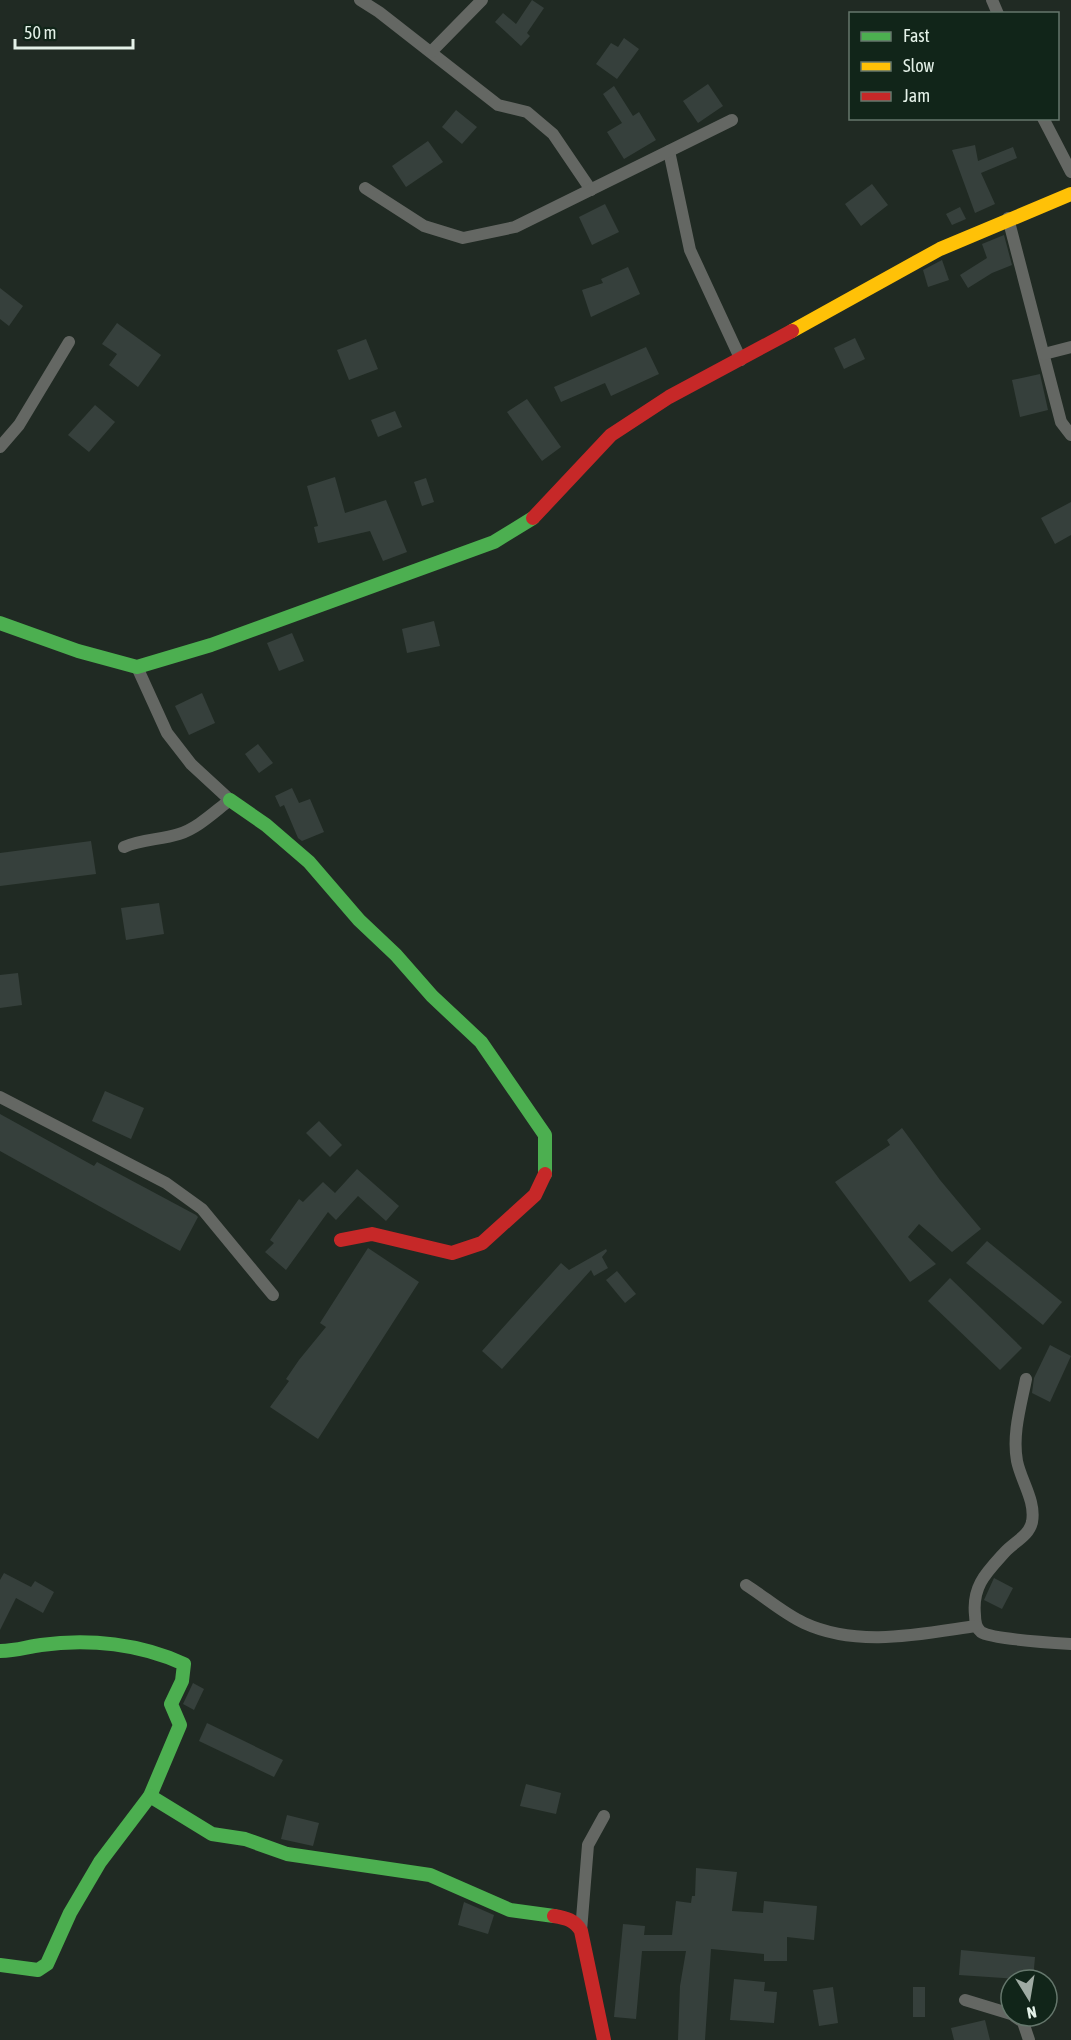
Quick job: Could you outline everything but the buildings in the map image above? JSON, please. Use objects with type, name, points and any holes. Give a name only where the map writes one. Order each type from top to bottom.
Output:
[{"type":"street","points":[[360,0],[498,105],[526,112],[552,134],[591,189]]},
{"type":"street","points":[[431,52],[482,0]]},
{"type":"street","points":[[365,188],[424,226],[464,238],[515,227],[732,120]]},
{"type":"street","points":[[1044,120],[1071,172]]},
{"type":"street","points":[[669,152],[690,250],[741,360]]},
{"type":"street","points":[[0,623],[78,651],[137,667],[211,645],[494,542],[531,520],[611,435],[669,397],[741,360],[878,281],[1008,218],[1071,194]]},
{"type":"street","points":[[1008,218],[1062,422],[1071,435]]},
{"type":"street","points":[[0,447],[19,425],[69,342]]},
{"type":"street","points":[[1044,354],[1071,347]]},
{"type":"street","points":[[137,667],[167,733],[191,765],[230,800],[266,825],[309,862],[359,920],[396,955],[432,996],[481,1042],[545,1135],[545,1176],[535,1196],[482,1243],[452,1253],[372,1234],[341,1240]]},
{"type":"street","points":[[124,848],[140,840],[180,834],[206,819],[230,800]]},
{"type":"street","points":[[0,1097],[166,1184],[193,1202],[202,1209],[273,1295]]},
{"type":"street","points":[[1026,1379],[1015,1438],[1017,1461],[1033,1513],[1032,1524],[1028,1532],[1006,1550],[980,1581],[974,1594],[976,1626],[981,1632],[995,1636],[1071,1644]]},
{"type":"street","points":[[746,1585],[803,1623],[839,1635],[896,1638],[976,1626]]},
{"type":"street","points":[[0,1651],[22,1651],[40,1645],[96,1642],[158,1652],[184,1664],[182,1681],[171,1704],[180,1725],[150,1796],[100,1862],[70,1912],[47,1964],[38,1970],[0,1965]]},
{"type":"street","points":[[150,1796],[212,1834],[245,1839],[298,1856],[430,1875],[510,1910],[567,1918],[577,1924],[581,1931]]},
{"type":"street","points":[[604,1816],[588,1845],[581,1931],[604,2040]]},
{"type":"street","points":[[965,2000],[999,2011]]},
{"type":"traffic: fast","points":[[0,623],[78,651],[137,667],[211,645],[494,542],[533,518]]},
{"type":"traffic: fast","points":[[230,800],[266,825],[309,862],[359,920],[396,955],[432,996],[481,1042],[545,1135],[545,1174]]},
{"type":"traffic: fast","points":[[0,1651],[59,1643],[114,1644],[133,1647],[184,1664],[182,1681],[171,1704],[180,1725],[150,1796],[100,1862],[70,1913],[47,1964],[38,1970],[0,1965]]},
{"type":"traffic: fast","points":[[150,1796],[212,1834],[245,1839],[287,1854],[430,1875],[510,1910],[554,1916]]},
{"type":"traffic: slow","points":[[792,331],[940,249],[1071,194]]},
{"type":"traffic: jam","points":[[533,518],[611,435],[669,397],[792,331]]},
{"type":"traffic: jam","points":[[341,1240],[372,1234],[452,1253],[482,1243],[535,1195],[545,1174]]},
{"type":"traffic: jam","points":[[554,1916],[570,1920],[581,1931],[604,2040]]}]
